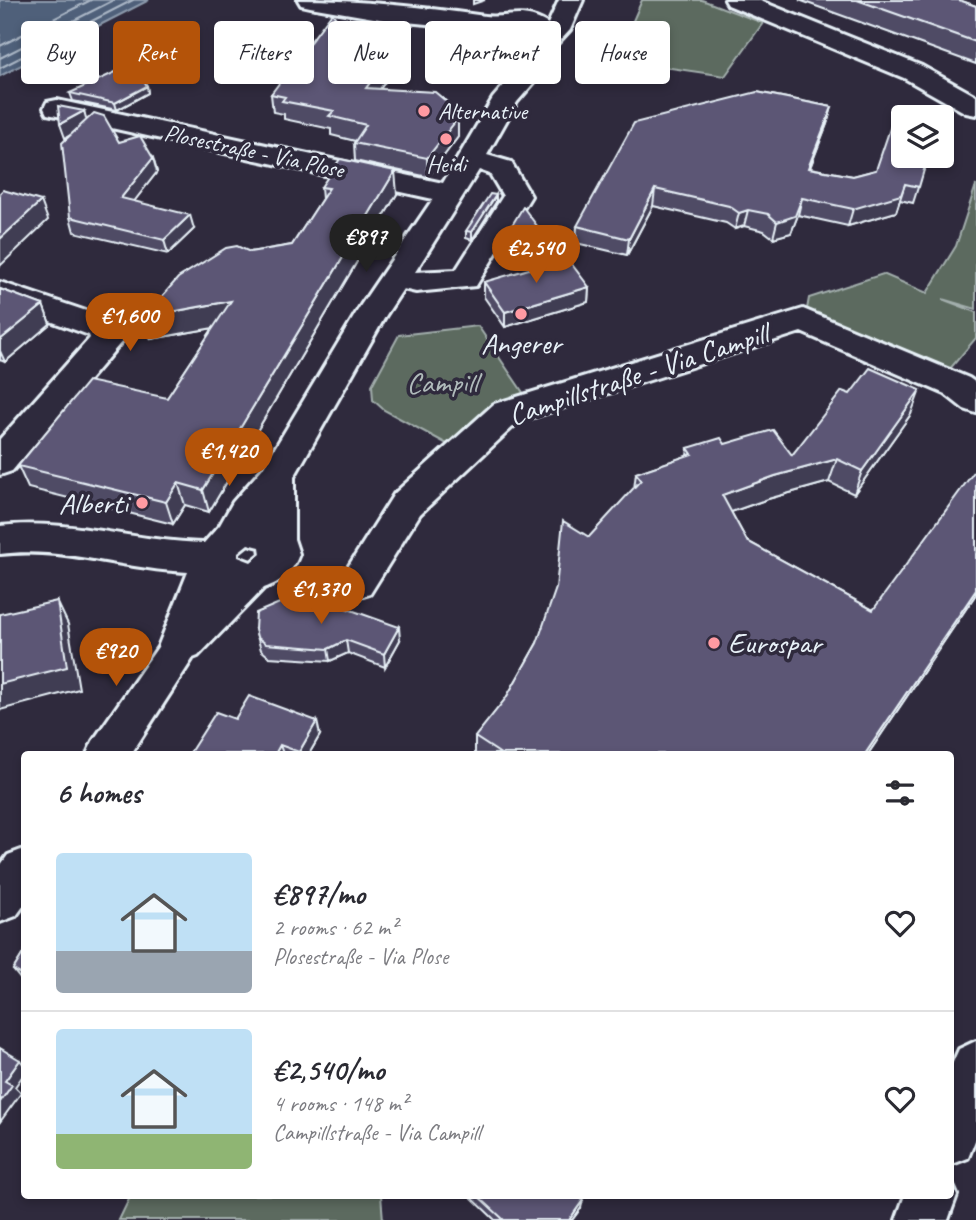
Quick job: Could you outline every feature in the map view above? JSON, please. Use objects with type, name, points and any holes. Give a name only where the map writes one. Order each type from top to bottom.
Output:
[{"type":"street","points":[[310,0],[425,21]]},
{"type":"street","points":[[517,21],[551,0]]},
{"type":"street","points":[[561,21],[571,0]]},
{"type":"street","points":[[737,0],[913,72],[976,107]]},
{"type":"street","points":[[502,84],[506,98]]},
{"type":"street","points":[[110,751],[175,654],[231,558],[246,512],[276,477],[395,277],[451,194],[506,98],[519,84]]},
{"type":"street","name":"Plosestraße - Via Plose","points":[[57,108],[451,194]]},
{"type":"street","points":[[395,277],[416,282],[465,279],[517,196],[500,168],[472,159]]},
{"type":"street","points":[[0,292],[102,328],[107,340],[0,462]]},
{"type":"street","name":"Campillstraße - Via Campill","points":[[357,583],[407,504],[506,413],[803,320],[957,386],[976,401]]},
{"type":"street","points":[[0,540],[61,537],[151,554],[231,558],[266,572],[280,554],[276,539],[276,477]]},
{"type":"street","points":[[151,554],[179,589],[190,613]]},
{"type":"street","points":[[175,654],[203,580],[231,558]]},
{"type":"street","points":[[0,901],[21,874]]},
{"type":"street","points":[[954,1129],[976,1066]]},
{"type":"street","points":[[922,1220],[930,1199]]},
{"type":"green space","points":[[642,0],[702,0],[763,23],[725,76],[670,68],[670,21],[633,21]]},
{"type":"green space","points":[[976,185],[976,309],[942,299],[976,312],[976,338],[949,370],[807,309],[809,298],[883,274],[927,293],[956,246]]},
{"type":"green space","name":"Campill","points":[[478,326],[526,397],[449,445],[384,410],[373,400],[372,385],[399,335]]},
{"type":"green space","points":[[129,1199],[381,1199],[383,1220],[119,1220]]},
{"type":"water","points":[[0,0],[149,0],[99,26],[99,21],[21,21],[21,65],[0,76]]},
{"type":"building","points":[[857,0],[959,0],[976,6],[976,42]]},
{"type":"building","points":[[332,13],[338,21],[328,21],[328,84],[369,84],[366,88],[435,92],[447,102],[458,118],[427,158],[354,143],[366,125],[329,116],[334,111],[282,101],[285,97],[271,94],[279,84],[314,84],[314,37]]},
{"type":"building","points":[[113,73],[113,84],[147,86],[115,103],[70,93],[90,84],[99,84],[99,80]]},
{"type":"building","points":[[757,92],[832,107],[808,168],[853,176],[876,170],[891,126],[891,168],[925,168],[919,187],[905,184],[901,195],[853,209],[802,198],[795,216],[777,222],[768,214],[748,210],[739,213],[729,206],[655,189],[629,239],[577,226],[634,123]]},
{"type":"building","points":[[58,106],[84,111],[60,124]]},
{"type":"building","points":[[94,113],[104,116],[119,142],[140,136],[153,158],[121,198],[190,215],[164,240],[70,217],[62,143]]},
{"type":"building","points":[[340,159],[395,171],[203,490],[178,483],[166,502],[18,466],[88,381],[167,398],[231,301],[144,317],[178,278],[226,248],[237,246],[250,252],[292,245],[329,188],[321,187]]},
{"type":"building","points":[[3,190],[41,201],[0,239],[0,193]]},
{"type":"building","points":[[490,194],[496,195],[472,232],[466,231]]},
{"type":"building","points":[[523,207],[557,253],[503,240]]},
{"type":"building","points":[[567,258],[589,287],[505,312],[484,282]]},
{"type":"building","points":[[0,289],[43,305],[0,340]]},
{"type":"building","points":[[870,368],[920,390],[862,471],[837,459],[775,476],[722,495],[747,541],[873,610],[976,469],[976,590],[867,751],[496,751],[475,737],[506,698],[537,643],[556,588],[563,521],[589,537],[641,480],[636,473],[692,454],[688,448],[721,438],[725,444],[773,430],[792,455],[842,391],[850,394]]},
{"type":"building","points":[[303,593],[399,627],[384,654],[346,640],[328,649],[266,644],[257,637],[256,613]]},
{"type":"building","points":[[57,601],[67,667],[0,684],[0,614]]},
{"type":"building","points":[[249,696],[317,721],[300,751],[280,745],[277,751],[191,751],[216,712],[235,719]]},
{"type":"building","points":[[21,957],[21,974],[13,970]]},
{"type":"building","points":[[0,1048],[20,1060],[5,1081],[12,1085],[0,1102]]},
{"type":"building","points":[[481,1199],[583,1200],[569,1220],[503,1219]]},
{"type":"place","name":"Alternative","points":[[424,111]]},
{"type":"place","name":"Heidi","points":[[446,139]]},
{"type":"place","name":"Angerer","points":[[521,314]]},
{"type":"place","name":"Alberti","points":[[142,503]]},
{"type":"place","name":"Eurospar","points":[[714,643]]}]
